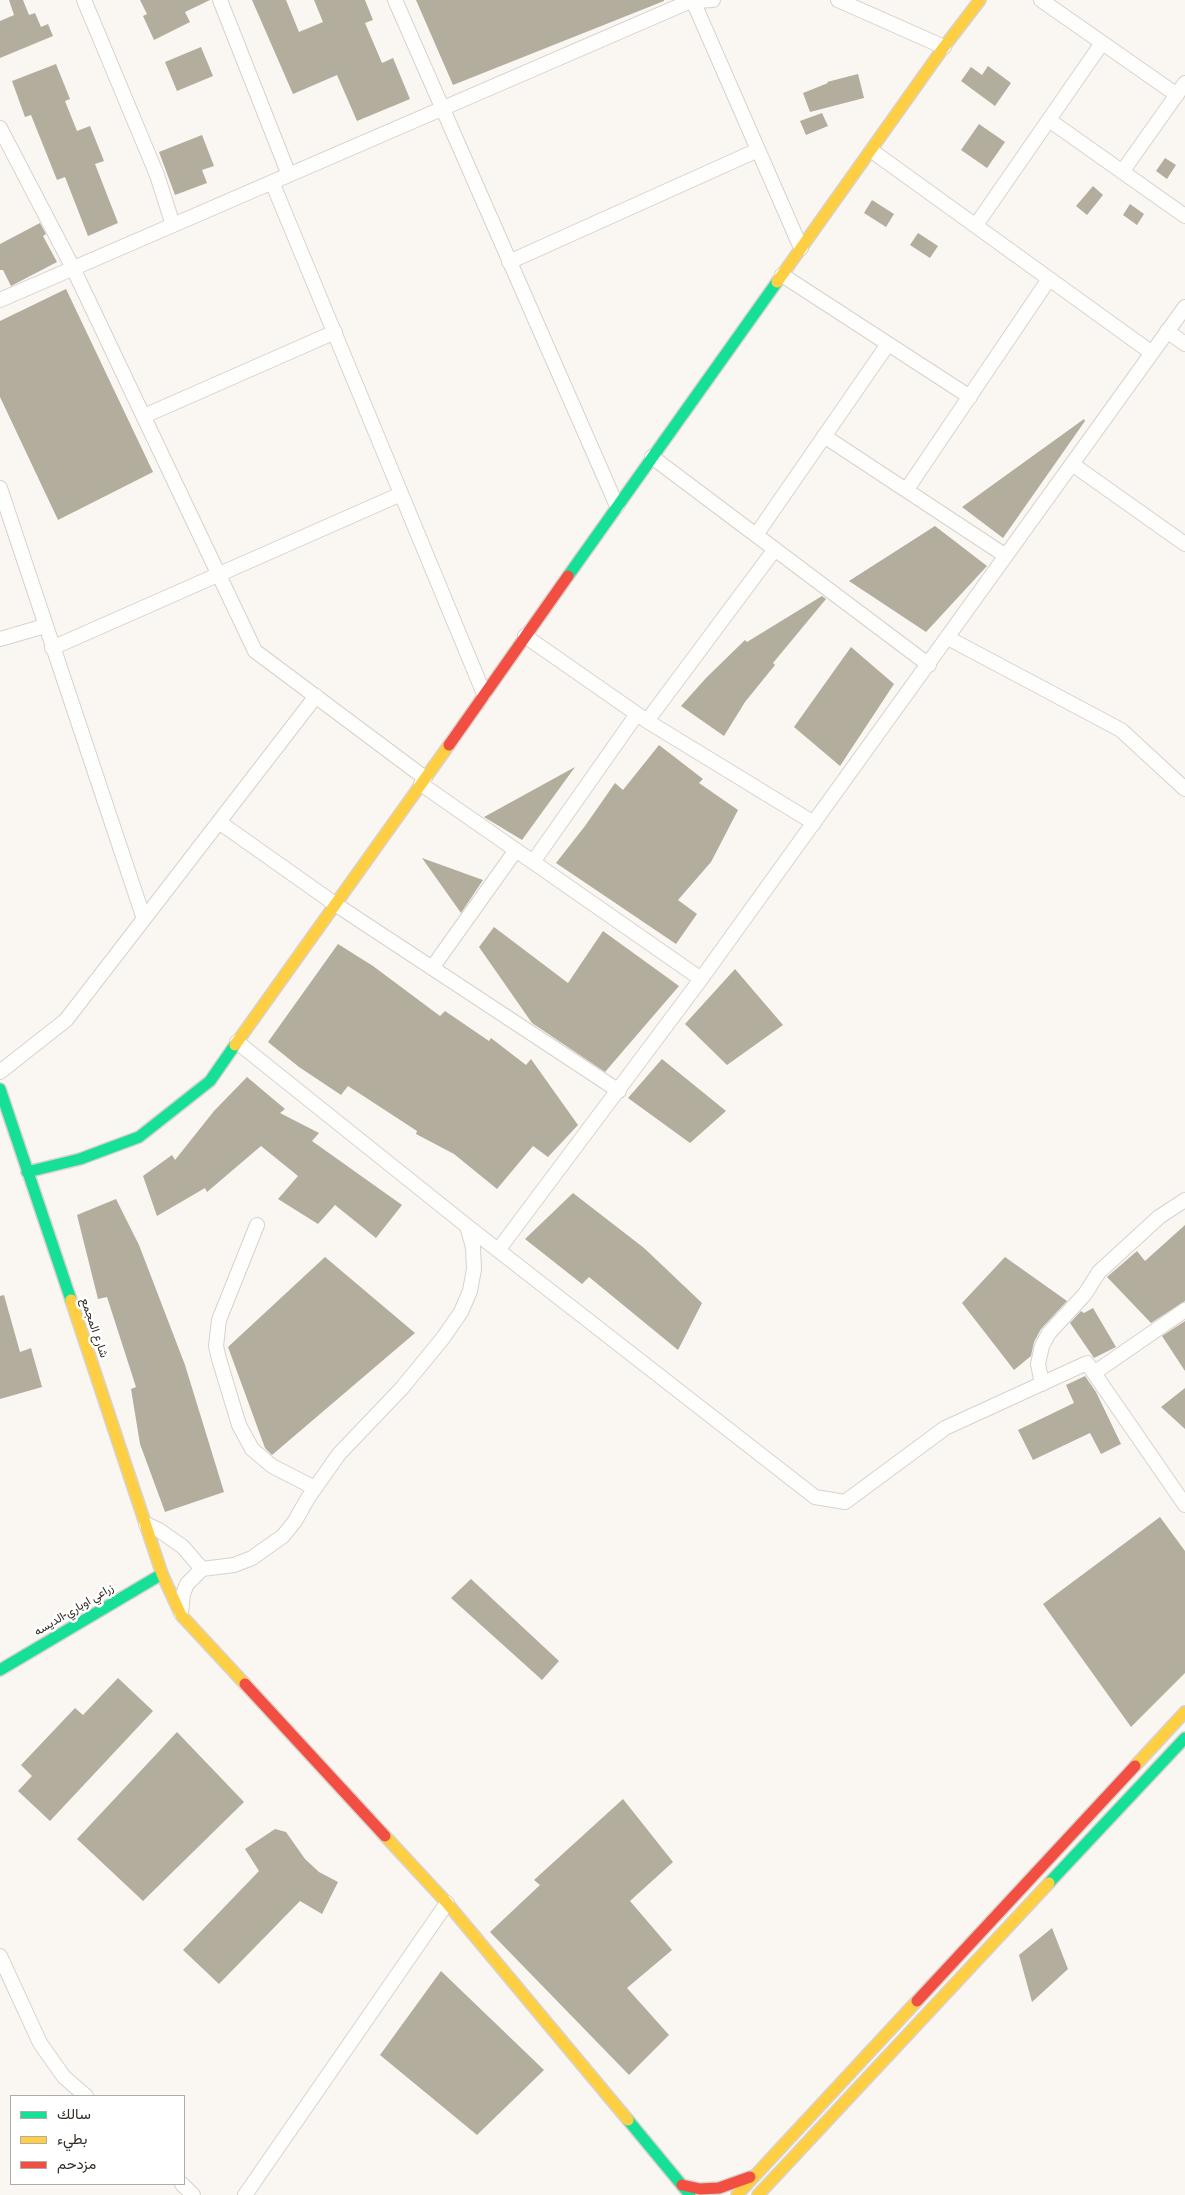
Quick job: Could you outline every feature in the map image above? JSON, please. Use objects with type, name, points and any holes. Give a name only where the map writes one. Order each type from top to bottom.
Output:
[{"type":"street","points":[[84,0],[156,175],[173,225]]},
{"type":"street","points":[[220,0],[289,175]]},
{"type":"street","points":[[395,0],[618,506]]},
{"type":"street","points":[[0,300],[693,1],[713,0]]},
{"type":"street","points":[[838,0],[944,47]]},
{"type":"street","points":[[27,1172],[80,1159],[139,1137],[210,1081],[944,47],[980,0]]},
{"type":"street","points":[[1041,0],[1177,94]]},
{"type":"street","points":[[693,1],[801,248]]},
{"type":"street","points":[[976,225],[1102,43]]},
{"type":"street","points":[[1122,172],[1185,82]]},
{"type":"street","points":[[1049,120],[1185,216]]},
{"type":"street","points":[[0,128],[74,268],[255,651],[316,696],[423,781],[516,850],[701,979]]},
{"type":"street","points":[[509,262],[758,150]]},
{"type":"street","points":[[872,151],[1152,353]]},
{"type":"street","points":[[272,182],[484,694]]},
{"type":"street","points":[[782,275],[970,397]]},
{"type":"street","points":[[907,489],[1049,279]]},
{"type":"street","points":[[499,1249],[701,979],[1185,307]]},
{"type":"street","points":[[1168,331],[1185,344]]},
{"type":"street","points":[[144,416],[334,332]]},
{"type":"street","points":[[756,535],[888,344]]},
{"type":"street","points":[[824,436],[1006,556]]},
{"type":"street","points":[[652,457],[928,665]]},
{"type":"street","points":[[1072,464],[1185,544]]},
{"type":"street","points":[[0,488],[144,919]]},
{"type":"street","points":[[52,648],[401,494]]},
{"type":"street","points":[[533,862],[642,718],[775,549]]},
{"type":"street","points":[[0,639],[45,626]]},
{"type":"street","points":[[525,636],[642,718],[814,823]]},
{"type":"street","points":[[948,638],[1121,730],[1185,789]]},
{"type":"street","points":[[0,1072],[66,1020],[316,696]]},
{"type":"street","points":[[219,822],[335,904],[619,1091]]},
{"type":"street","points":[[432,968],[516,850]]},
{"type":"street","points":[[237,1042],[467,1226],[499,1249],[815,1497],[845,1502],[945,1428],[1087,1363],[1185,1505]]},
{"type":"street","name":"شارع المجمع","points":[[0,1090],[162,1574],[182,1615],[447,1903],[690,2195]]},
{"type":"street","points":[[1042,1384],[1038,1364],[1042,1346],[1049,1332],[1085,1294],[1099,1272],[1159,1217],[1185,1200]]},
{"type":"street","points":[[257,1225],[219,1320],[216,1346],[239,1425],[252,1449],[272,1466],[315,1488]]},
{"type":"street","points":[[182,1615],[181,1605],[185,1589],[194,1576],[202,1569],[234,1565],[252,1558],[268,1548],[295,1521],[339,1454],[423,1363],[461,1312],[470,1291],[474,1269],[473,1247],[467,1226]]},
{"type":"street","points":[[1094,1373],[1185,1310]]},
{"type":"street","points":[[146,1524],[177,1542],[202,1569]]},
{"type":"street","name":"زراعي اوباري-الديسه","points":[[0,1670],[162,1574]]},
{"type":"street","points":[[737,2195],[1185,1712]]},
{"type":"street","points":[[758,2195],[1185,1738]]},
{"type":"street","points":[[246,2195],[447,1903]]},
{"type":"street","points":[[0,1956],[40,2043],[64,2076],[85,2095]]},
{"type":"street","points":[[682,2185],[700,2188],[719,2188],[737,2183],[754,2175]]},
{"type":"street","points":[[183,2185],[193,2195]]},
{"type":"building","points":[[9,0],[23,0],[29,15],[35,13],[41,27],[48,24],[53,36],[0,58],[0,21],[14,15]]},
{"type":"building","points":[[140,0],[210,0],[185,12],[190,22],[154,40],[143,16],[147,14]]},
{"type":"building","points":[[252,0],[286,0],[299,32],[323,22],[314,0],[365,0],[373,20],[365,23],[382,63],[393,58],[410,99],[357,121],[337,75],[293,94]]},
{"type":"building","points":[[416,0],[664,0],[664,1],[453,85]]},
{"type":"building","points":[[201,47],[213,76],[177,91],[165,62]]},
{"type":"building","points":[[56,64],[70,99],[65,101],[77,131],[90,126],[104,161],[95,164],[118,223],[88,236],[65,177],[57,180],[31,115],[25,117],[12,81]]},
{"type":"building","points":[[988,66],[1011,83],[995,106],[961,81],[971,67],[982,75]]},
{"type":"building","points":[[858,74],[864,98],[810,112],[803,93],[827,82]]},
{"type":"building","points":[[822,113],[828,126],[806,135],[800,121]]},
{"type":"building","points":[[979,124],[1005,142],[987,168],[961,150]]},
{"type":"building","points":[[202,135],[214,166],[202,170],[207,183],[175,195],[159,152]]},
{"type":"building","points":[[1165,158],[1176,165],[1167,179],[1156,171]]},
{"type":"building","points":[[1093,186],[1103,195],[1087,215],[1076,206]]},
{"type":"building","points":[[872,200],[894,214],[886,227],[864,213]]},
{"type":"building","points":[[1130,204],[1144,214],[1137,225],[1123,215]]},
{"type":"building","points":[[40,223],[46,234],[43,236],[57,262],[11,286],[3,270],[0,270],[0,244]]},
{"type":"building","points":[[918,233],[938,246],[930,258],[910,245]]},
{"type":"building","points":[[66,289],[153,472],[58,520],[0,397],[0,321]]},
{"type":"building","points":[[1084,419],[1085,421],[1003,538],[962,507]]},
{"type":"building","points":[[935,526],[987,566],[926,632],[849,581]]},
{"type":"building","points":[[822,596],[826,599],[773,663],[775,665],[745,702],[724,736],[681,706],[706,678],[745,640],[747,642]]},
{"type":"building","points":[[851,647],[894,684],[840,766],[794,727]]},
{"type":"building","points":[[659,745],[703,779],[699,783],[738,810],[711,862],[678,900],[697,914],[676,944],[556,863],[615,783],[623,790]]},
{"type":"building","points":[[575,767],[522,840],[484,817]]},
{"type":"building","points":[[422,858],[483,880],[461,913]]},
{"type":"building","points":[[494,927],[568,983],[603,931],[679,986],[605,1072],[532,1023],[479,947]]},
{"type":"building","points":[[338,944],[373,966],[440,1016],[445,1011],[489,1041],[491,1038],[526,1065],[531,1059],[578,1125],[548,1157],[533,1146],[497,1189],[454,1154],[416,1134],[417,1131],[348,1086],[341,1095],[299,1067],[268,1042]]},
{"type":"building","points":[[735,969],[783,1025],[727,1065],[685,1024]]},
{"type":"building","points":[[662,1059],[726,1111],[690,1143],[628,1098]]},
{"type":"building","points":[[247,1077],[285,1109],[280,1113],[319,1133],[312,1141],[402,1205],[376,1238],[335,1205],[318,1224],[278,1199],[298,1176],[261,1146],[207,1192],[205,1188],[157,1216],[143,1176],[172,1155],[175,1160],[214,1111]]},
{"type":"building","points":[[573,1193],[644,1248],[702,1303],[678,1350],[589,1277],[582,1284],[525,1239]]},
{"type":"building","points":[[116,1199],[139,1245],[185,1365],[224,1492],[165,1512],[140,1444],[131,1389],[136,1387],[107,1297],[98,1299],[77,1215]]},
{"type":"building","points":[[1185,1225],[1185,1301],[1151,1323],[1107,1277],[1137,1251],[1145,1261]]},
{"type":"building","points":[[325,1257],[415,1333],[272,1455],[265,1448],[228,1347]]},
{"type":"building","points":[[1005,1257],[1067,1301],[1041,1329],[1034,1342],[1031,1356],[1014,1370],[962,1303]]},
{"type":"building","points":[[4,1295],[20,1352],[31,1348],[42,1387],[0,1399],[0,1296]]},
{"type":"building","points":[[1093,1308],[1116,1347],[1094,1358],[1070,1323],[1081,1311],[1084,1313]]},
{"type":"building","points":[[1185,1321],[1185,1371],[1162,1336]]},
{"type":"building","points":[[1085,1376],[1096,1392],[1121,1444],[1101,1454],[1090,1433],[1033,1460],[1018,1430],[1074,1403],[1066,1385]]},
{"type":"building","points":[[1185,1388],[1185,1429],[1161,1407]]},
{"type":"building","points":[[1160,1517],[1185,1551],[1185,1673],[1131,1727],[1043,1604]]},
{"type":"building","points":[[471,1579],[559,1661],[542,1680],[451,1598]]},
{"type":"building","points":[[118,1678],[153,1711],[50,1821],[18,1791],[32,1776],[21,1765],[75,1708],[83,1715]]},
{"type":"building","points":[[177,1732],[244,1802],[143,1901],[77,1839]]},
{"type":"building","points":[[623,1799],[673,1862],[630,1901],[672,1950],[627,1988],[669,2035],[629,2075],[490,1932],[540,1885],[534,1880]]},
{"type":"building","points":[[275,1829],[286,1832],[305,1859],[319,1872],[338,1882],[322,1914],[300,1901],[219,1984],[183,1950],[259,1871],[245,1849]]},
{"type":"building","points":[[1052,1928],[1068,1969],[1032,2002],[1019,1955]]},
{"type":"building","points":[[441,1971],[544,2070],[477,2135],[380,2055]]},
{"type":"traffic: fast","points":[[568,576],[777,282]]},
{"type":"traffic: fast","points":[[27,1172],[80,1159],[139,1137],[210,1081],[235,1045]]},
{"type":"traffic: fast","points":[[0,1089],[71,1300]]},
{"type":"traffic: fast","points":[[0,1670],[162,1574]]},
{"type":"traffic: fast","points":[[1049,1883],[1185,1738]]},
{"type":"traffic: fast","points":[[628,2120],[690,2195]]},
{"type":"traffic: slow","points":[[777,282],[944,47],[980,0]]},
{"type":"traffic: slow","points":[[235,1045],[449,745]]},
{"type":"traffic: slow","points":[[71,1300],[162,1574],[181,1615],[245,1684]]},
{"type":"traffic: slow","points":[[1135,1766],[1185,1712]]},
{"type":"traffic: slow","points":[[385,1836],[447,1903],[628,2120]]},
{"type":"traffic: slow","points":[[758,2195],[1049,1883]]},
{"type":"traffic: slow","points":[[737,2195],[917,2001]]},
{"type":"traffic: jam","points":[[449,745],[568,576]]},
{"type":"traffic: jam","points":[[245,1684],[385,1836]]},
{"type":"traffic: jam","points":[[917,2001],[1135,1766]]},
{"type":"traffic: jam","points":[[682,2185],[700,2189],[719,2188],[750,2177]]}]
